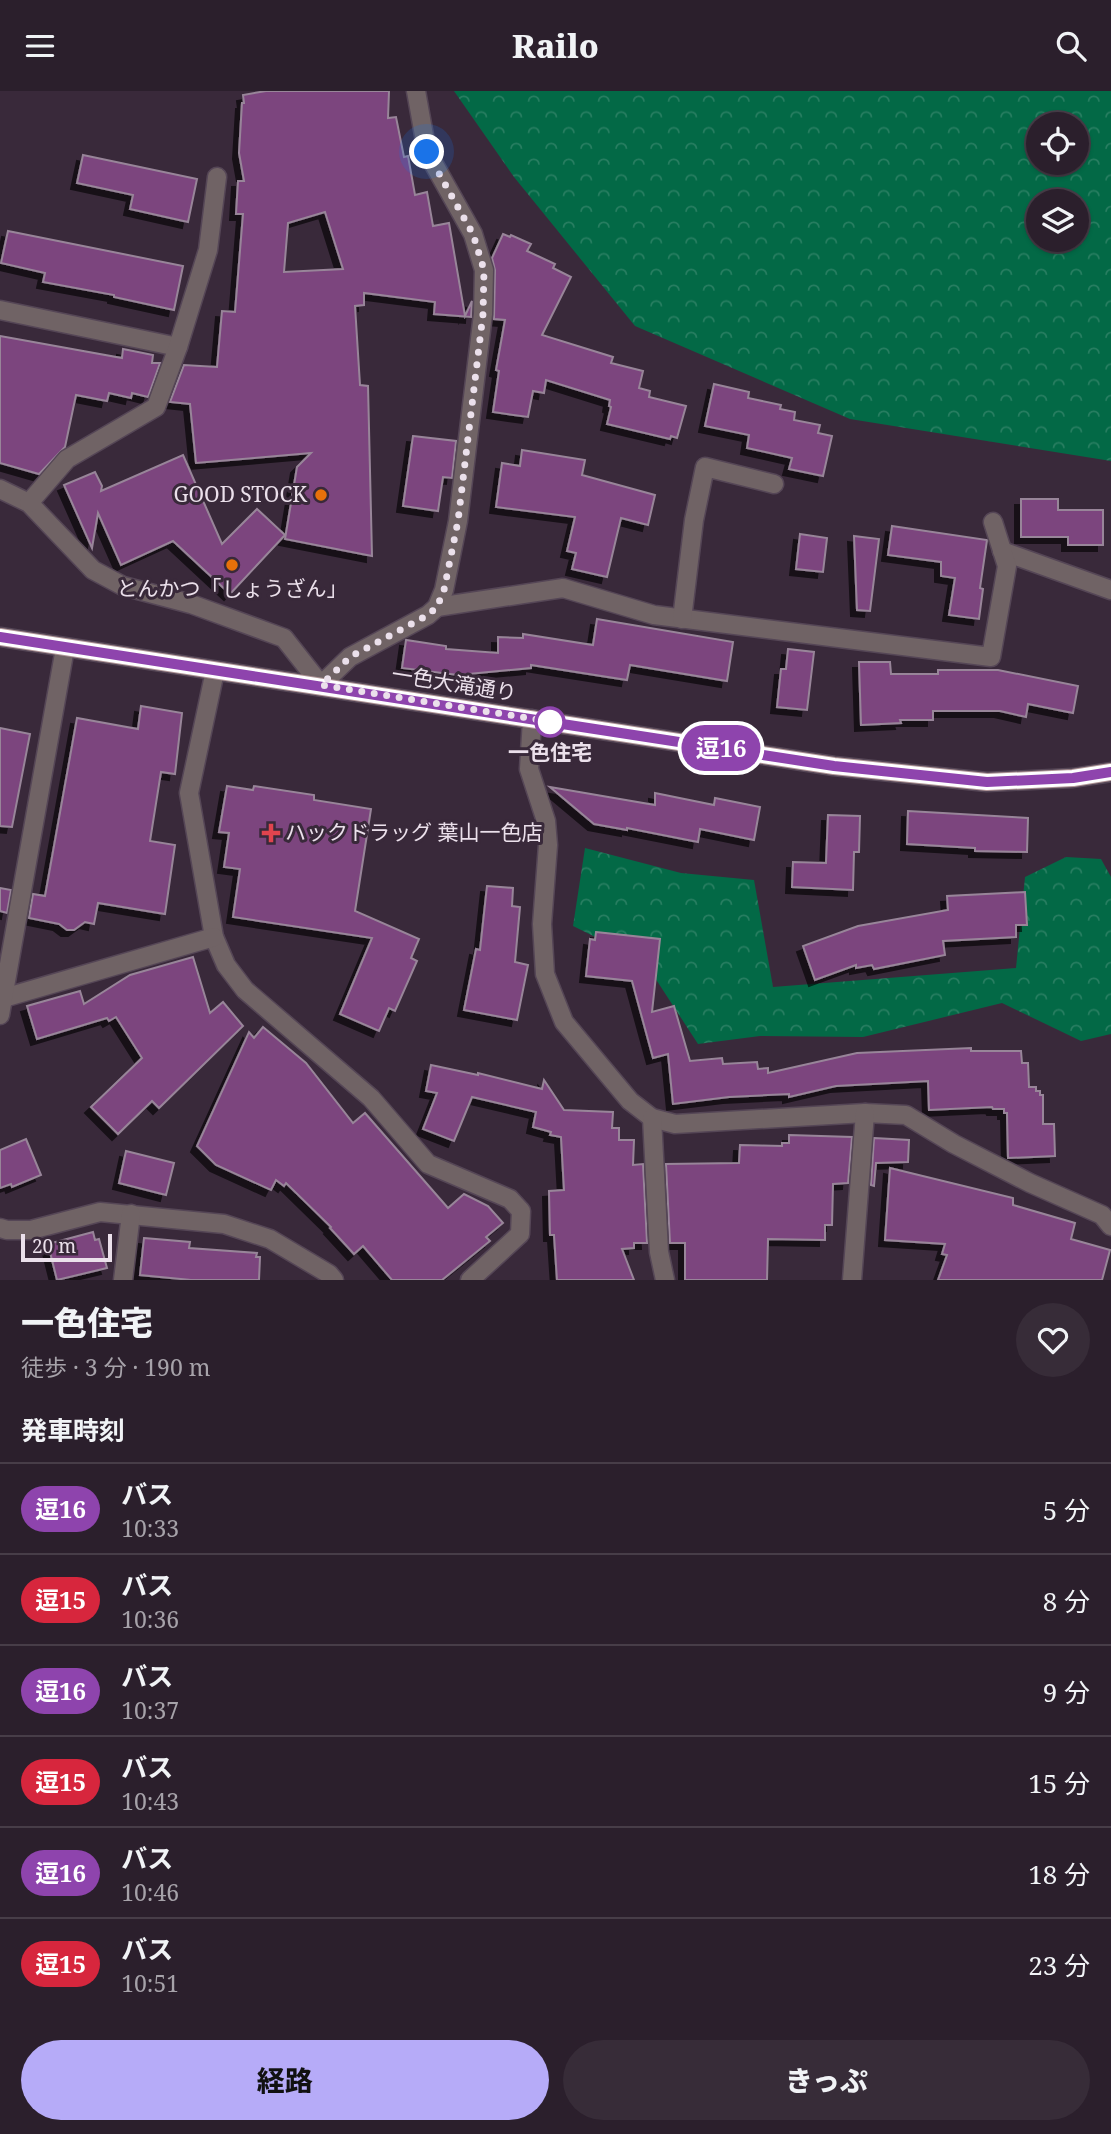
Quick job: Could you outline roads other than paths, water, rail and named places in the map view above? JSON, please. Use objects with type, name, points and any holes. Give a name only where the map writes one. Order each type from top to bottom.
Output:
[{"type":"main road","name":"一色大滝通り","points":[[0,637],[834,766],[987,782],[1073,778],[1111,772]]},
{"type":"street","points":[[0,489],[29,503],[93,570],[123,586],[191,604],[284,638],[321,685],[350,657],[428,615],[437,607],[444,590],[458,521],[483,314],[484,270],[473,234],[427,152],[416,91]]},
{"type":"street","points":[[29,503],[66,459],[156,407],[208,250],[217,177]]},
{"type":"street","points":[[0,310],[178,347]]},
{"type":"street","points":[[682,619],[694,520],[705,467],[774,484]]},
{"type":"street","points":[[437,607],[563,588],[654,615],[991,657],[1007,566],[993,522]]},
{"type":"street","points":[[1002,551],[1111,590]]},
{"type":"street","points":[[65,648],[1,1004],[214,937]]},
{"type":"street","points":[[215,671],[190,793],[214,937],[226,965],[245,989],[370,1098],[428,1164],[510,1199],[521,1211],[520,1234],[470,1280]]},
{"type":"street","points":[[532,719],[528,769],[546,821],[548,845],[542,924],[545,974],[564,1022],[629,1101],[652,1118],[675,1124],[865,1113],[906,1115],[954,1145],[1102,1215],[1111,1226]]},
{"type":"street","points":[[852,1280],[865,1113]]},
{"type":"street","points":[[652,1118],[659,1252],[665,1280]]},
{"type":"street","points":[[0,1228],[31,1230],[100,1212],[224,1224],[270,1239],[329,1274],[334,1280]]},
{"type":"street","points":[[123,1280],[131,1214]]},
{"type":"place","name":"GOOD STOCK","points":[[321,495]]},
{"type":"place","name":"とんかつ「しょうざん」","points":[[232,565]]},
{"type":"place","name":"一色住宅","points":[[550,722]]},
{"type":"place","name":"ハックドラッグ 葉山一色店","points":[[271,833]]}]
